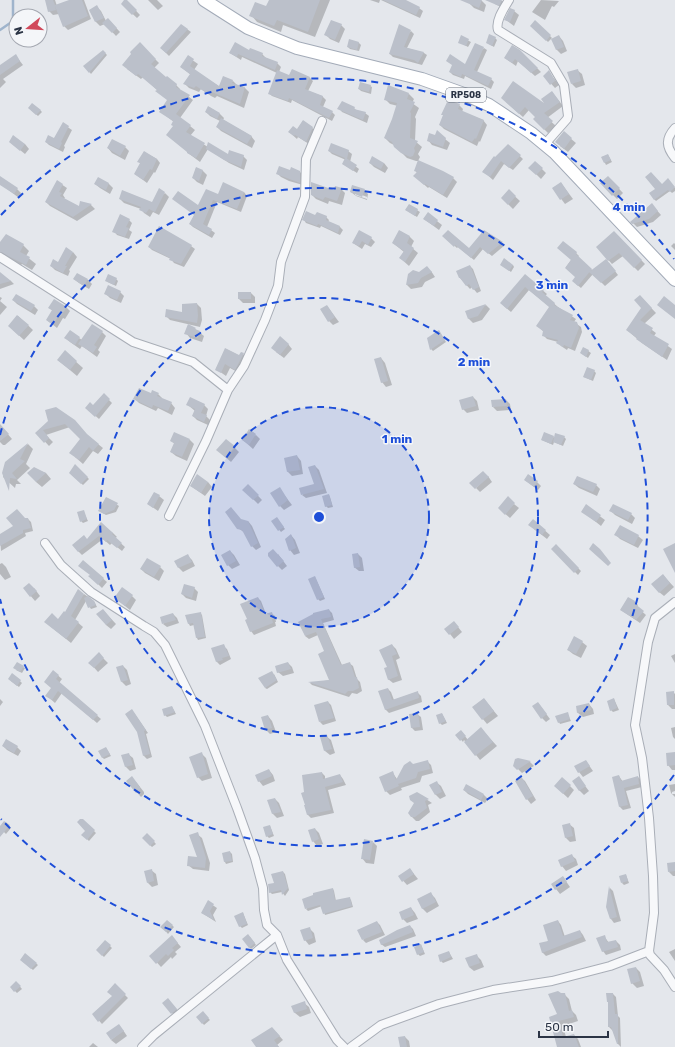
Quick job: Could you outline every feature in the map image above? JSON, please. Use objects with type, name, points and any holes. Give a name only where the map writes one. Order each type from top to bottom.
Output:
[{"type":"main road","name":"RP508","points":[[204,0],[248,28],[297,48],[422,79],[464,94],[489,105],[531,133],[554,152],[675,280]]},
{"type":"street","points":[[509,0],[500,15],[497,28],[498,30],[550,62],[564,87],[568,116],[567,119],[544,144]]},
{"type":"street","points":[[169,516],[206,441],[228,390],[244,366],[265,320],[278,286],[280,262],[306,192],[306,159],[322,121]]},
{"type":"street","points":[[675,128],[667,141],[670,151],[675,158]]},
{"type":"street","points":[[0,257],[133,342],[193,362],[228,390]]},
{"type":"street","points":[[45,544],[61,565],[91,592],[154,632],[165,645],[205,726],[237,808],[263,888],[264,910],[267,925],[277,935],[287,960],[337,1040],[344,1047]]},
{"type":"street","points":[[674,605],[655,618],[648,642],[635,725],[642,758],[649,818],[653,876],[654,913],[649,951],[650,955],[664,970],[675,987]]},
{"type":"street","points":[[142,1047],[178,1015],[277,935]]},
{"type":"street","points":[[350,1047],[381,1025],[440,1004],[493,990],[559,979],[610,966],[649,951]]},
{"type":"building","points":[[45,0],[53,0],[55,5],[69,0],[82,0],[88,16],[63,27],[55,6],[56,10],[48,12]]},
{"type":"building","points":[[124,0],[127,0],[137,10],[132,15],[121,4]]},
{"type":"building","points":[[269,0],[320,0],[308,32],[277,20],[274,26],[249,16],[255,2],[266,6]]},
{"type":"building","points":[[383,0],[406,0],[420,7],[416,15]]},
{"type":"building","points":[[460,0],[482,0],[479,8]]},
{"type":"building","points":[[485,0],[502,0],[499,6]]},
{"type":"building","points":[[97,5],[104,18],[95,22],[89,10]]},
{"type":"building","points":[[510,8],[515,10],[510,22],[504,20]]},
{"type":"building","points":[[108,18],[117,28],[112,33],[102,23]]},
{"type":"building","points":[[331,20],[342,24],[335,40],[324,35]]},
{"type":"building","points":[[535,20],[551,35],[546,41],[530,26]]},
{"type":"building","points":[[181,24],[188,29],[166,53],[160,48]]},
{"type":"building","points":[[399,24],[411,30],[404,47],[424,52],[418,63],[414,60],[389,54]]},
{"type":"building","points":[[489,34],[496,37],[492,46],[486,43]]},
{"type":"building","points":[[461,35],[469,39],[466,46],[458,43]]},
{"type":"building","points":[[559,35],[564,47],[556,50],[551,39]]},
{"type":"building","points":[[349,39],[359,42],[357,50],[347,47]]},
{"type":"building","points":[[140,42],[156,59],[151,64],[177,84],[176,87],[190,95],[176,114],[191,125],[186,132],[205,143],[196,158],[187,153],[166,135],[173,126],[171,125],[173,121],[159,112],[167,100],[155,91],[157,90],[138,74],[136,76],[122,65],[131,54],[130,52]]},
{"type":"building","points":[[235,42],[249,50],[250,48],[263,53],[262,56],[278,62],[275,70],[238,54],[237,57],[229,53]]},
{"type":"building","points":[[475,43],[484,47],[474,70],[492,78],[488,86],[462,74],[461,77],[449,72],[452,65],[446,61],[450,54],[465,64]]},
{"type":"building","points":[[512,45],[520,50],[538,68],[531,73],[515,59],[512,63],[504,58]]},
{"type":"building","points":[[103,50],[106,53],[89,73],[83,66]]},
{"type":"building","points":[[16,54],[20,61],[0,75],[0,65]]},
{"type":"building","points":[[188,55],[194,59],[190,66],[219,86],[223,76],[233,80],[232,83],[245,87],[240,104],[212,92],[211,94],[205,92],[196,86],[194,88],[183,84],[190,74],[180,67]]},
{"type":"building","points":[[292,69],[310,77],[305,89],[323,96],[320,105],[333,111],[329,118],[289,98],[288,101],[268,94],[277,70],[289,75]]},
{"type":"building","points":[[578,69],[581,81],[571,84],[567,72]]},
{"type":"building","points":[[549,70],[555,81],[550,85],[543,76]]},
{"type":"building","points":[[513,81],[544,103],[541,99],[552,91],[560,102],[544,113],[553,121],[544,130],[533,119],[535,117],[525,107],[519,114],[501,98]]},
{"type":"building","points":[[360,82],[371,85],[369,92],[358,89]]},
{"type":"building","points":[[388,85],[409,93],[407,99],[415,102],[410,112],[410,138],[418,141],[414,148],[415,151],[413,156],[410,157],[401,153],[394,147],[392,142],[384,138],[397,103],[384,100]]},
{"type":"building","points":[[448,100],[460,104],[458,109],[484,120],[476,139],[475,138],[472,142],[439,125],[443,115],[441,115]]},
{"type":"building","points":[[342,101],[355,107],[354,109],[366,112],[363,120],[337,109]]},
{"type":"building","points":[[32,103],[41,110],[36,115],[28,108]]},
{"type":"building","points":[[208,106],[220,113],[217,119],[205,112]]},
{"type":"building","points":[[221,118],[252,136],[247,144],[216,127]]},
{"type":"building","points":[[303,120],[313,127],[306,142],[288,132],[293,126],[297,129]]},
{"type":"building","points":[[63,122],[69,126],[59,149],[45,142],[48,135],[54,138]]},
{"type":"building","points":[[437,130],[446,138],[443,147],[427,141],[429,133],[435,135]]},
{"type":"building","points":[[564,131],[572,138],[564,149],[555,142]]},
{"type":"building","points":[[13,135],[25,144],[20,151],[9,142]]},
{"type":"building","points":[[112,139],[126,146],[120,156],[107,148]]},
{"type":"building","points":[[208,142],[228,154],[229,150],[244,155],[241,167],[224,160],[206,149]]},
{"type":"building","points":[[331,143],[349,150],[347,159],[357,165],[353,171],[342,164],[345,158],[328,151]]},
{"type":"building","points":[[508,144],[521,155],[509,168],[501,161],[490,177],[482,172],[494,156],[495,157]]},
{"type":"building","points":[[144,151],[157,159],[152,170],[150,169],[143,180],[134,174],[140,163],[137,162]]},
{"type":"building","points":[[608,154],[611,160],[604,163],[601,157]]},
{"type":"building","points":[[372,156],[384,163],[381,169],[369,163]]},
{"type":"building","points":[[418,160],[454,177],[443,195],[425,184],[424,185],[413,176],[417,172],[414,171]]},
{"type":"building","points":[[535,161],[543,168],[536,175],[528,168]]},
{"type":"building","points":[[279,166],[290,170],[291,167],[300,171],[300,183],[276,174]]},
{"type":"building","points":[[196,167],[203,170],[199,181],[192,178]]},
{"type":"building","points":[[651,172],[662,184],[668,178],[675,187],[670,192],[668,190],[654,200],[649,193],[655,189],[645,177]]},
{"type":"building","points":[[0,176],[18,188],[14,194],[0,185]]},
{"type":"building","points":[[608,176],[620,188],[612,196],[600,183]]},
{"type":"building","points":[[98,177],[109,183],[106,190],[94,184]]},
{"type":"building","points":[[57,180],[63,184],[59,192],[62,193],[60,196],[79,206],[80,201],[92,204],[73,217],[45,202]]},
{"type":"building","points":[[223,182],[244,192],[237,209],[213,200],[203,224],[212,229],[209,235],[189,224],[194,215],[172,199],[178,191],[198,205],[206,189],[218,194]]},
{"type":"building","points":[[311,182],[334,190],[335,186],[342,188],[337,201],[325,197],[323,200],[311,195]]},
{"type":"building","points":[[561,182],[569,194],[560,200],[552,188]]},
{"type":"building","points":[[352,185],[365,189],[362,197],[350,192]]},
{"type":"building","points":[[159,188],[165,192],[155,212],[149,209],[146,213],[139,210],[141,207],[119,199],[122,190],[152,202]]},
{"type":"building","points":[[509,189],[516,196],[508,205],[501,198]]},
{"type":"building","points":[[652,203],[658,211],[649,219],[632,224],[630,222]]},
{"type":"building","points":[[409,204],[418,209],[415,216],[405,210]]},
{"type":"building","points":[[306,211],[315,215],[317,212],[327,216],[326,220],[340,226],[338,233],[318,224],[317,226],[302,220]]},
{"type":"building","points":[[428,212],[438,220],[434,226],[423,219]]},
{"type":"building","points":[[120,214],[130,219],[126,227],[129,228],[125,237],[112,232]]},
{"type":"building","points":[[159,226],[192,245],[181,264],[169,260],[170,258],[148,247]]},
{"type":"building","points":[[359,230],[372,237],[368,245],[362,241],[359,246],[352,243]]},
{"type":"building","points":[[399,230],[410,236],[407,243],[414,248],[405,262],[399,258],[404,251],[392,243]]},
{"type":"building","points":[[448,230],[469,248],[484,230],[503,242],[488,254],[480,247],[471,258],[455,245],[454,247],[442,236]]},
{"type":"building","points":[[614,231],[642,260],[634,268],[619,253],[608,261],[596,247]]},
{"type":"building","points":[[6,234],[24,244],[20,252],[30,257],[26,265],[0,252],[0,242]]},
{"type":"building","points":[[563,241],[577,252],[576,254],[592,269],[578,286],[572,281],[575,277],[565,268],[571,260],[557,248]]},
{"type":"building","points":[[66,247],[73,252],[65,266],[67,266],[63,273],[50,266],[53,259],[58,262]]},
{"type":"building","points":[[504,258],[513,265],[509,271],[500,265]]},
{"type":"building","points":[[606,259],[616,271],[601,283],[589,272]]},
{"type":"building","points":[[470,265],[479,287],[473,290],[469,284],[466,286],[459,278],[456,271]]},
{"type":"building","points":[[427,266],[432,272],[421,278],[418,283],[406,285],[408,274],[413,270],[419,272]]},
{"type":"building","points":[[0,272],[11,281],[0,284]]},
{"type":"building","points":[[77,273],[88,279],[84,286],[73,279]]},
{"type":"building","points":[[108,274],[117,278],[114,285],[105,281]]},
{"type":"building","points":[[525,274],[544,290],[542,292],[555,303],[554,305],[573,315],[570,320],[577,322],[579,328],[571,348],[564,345],[563,347],[556,343],[558,340],[542,336],[543,331],[536,326],[549,307],[525,287],[507,309],[500,303]]},
{"type":"building","points":[[108,285],[121,291],[117,300],[104,294]]},
{"type":"building","points":[[238,292],[251,292],[251,299],[238,299]]},
{"type":"building","points":[[16,294],[35,305],[31,311],[12,300]]},
{"type":"building","points":[[640,295],[652,308],[640,320],[653,328],[650,333],[669,344],[662,357],[636,339],[637,338],[626,330],[641,308],[634,300]]},
{"type":"building","points":[[664,296],[675,305],[675,319],[657,305]]},
{"type":"building","points":[[54,299],[67,307],[61,316],[59,315],[53,325],[46,320],[52,310],[48,308]]},
{"type":"building","points":[[197,303],[197,323],[165,317],[166,309],[182,312],[182,304]]},
{"type":"building","points":[[486,304],[478,316],[468,319],[465,311]]},
{"type":"building","points":[[327,305],[335,317],[328,322],[320,309]]},
{"type":"building","points":[[17,315],[29,325],[19,336],[8,326]]},
{"type":"building","points":[[92,324],[103,331],[94,345],[97,347],[93,353],[78,344]]},
{"type":"building","points":[[188,324],[200,331],[198,338],[184,334]]},
{"type":"building","points":[[70,330],[80,337],[75,345],[64,338]]},
{"type":"building","points":[[439,330],[445,340],[430,350],[427,338]]},
{"type":"building","points":[[280,336],[289,344],[280,355],[271,348]]},
{"type":"building","points":[[583,347],[589,350],[586,357],[580,353]]},
{"type":"building","points":[[225,348],[239,355],[241,352],[244,353],[235,370],[225,364],[221,373],[215,370]]},
{"type":"building","points":[[65,350],[77,361],[70,370],[57,360]]},
{"type":"building","points":[[381,357],[388,381],[381,383],[374,359]]},
{"type":"building","points":[[587,367],[595,370],[591,380],[583,377]]},
{"type":"building","points":[[139,388],[151,393],[152,390],[159,393],[157,396],[172,402],[168,411],[153,405],[152,408],[133,399]]},
{"type":"building","points":[[104,393],[110,399],[95,417],[85,408],[90,402],[93,405]]},
{"type":"building","points":[[473,396],[476,406],[462,410],[459,400]]},
{"type":"building","points":[[190,397],[205,404],[201,413],[207,415],[204,422],[192,416],[195,409],[186,405]]},
{"type":"building","points":[[506,399],[507,406],[492,407],[491,400]]},
{"type":"building","points":[[56,407],[75,420],[87,434],[99,444],[93,451],[89,447],[79,460],[69,453],[80,439],[65,424],[43,430],[49,438],[44,443],[35,433],[48,421],[45,410]]},
{"type":"building","points":[[0,424],[9,434],[0,441]]},
{"type":"building","points":[[249,429],[256,434],[249,445],[242,440]]},
{"type":"building","points":[[174,432],[190,439],[182,457],[170,452],[174,443],[170,441]]},
{"type":"building","points":[[544,432],[554,436],[551,444],[541,440]]},
{"type":"building","points":[[555,433],[565,436],[561,445],[553,442]]},
{"type":"building","points":[[226,439],[236,447],[226,458],[216,450]]},
{"type":"building","points":[[28,443],[20,459],[25,461],[12,473],[17,479],[10,478],[9,491],[2,473],[5,462]]},
{"type":"building","points":[[297,455],[300,470],[287,472],[284,458]]},
{"type":"building","points":[[75,464],[88,477],[81,484],[69,473]]},
{"type":"building","points":[[315,465],[324,489],[301,495],[299,488],[314,484],[308,467]]},
{"type":"building","points":[[34,467],[46,473],[36,482],[27,473]]},
{"type":"building","points":[[483,471],[489,477],[475,489],[469,483]]},
{"type":"building","points":[[197,474],[208,482],[201,493],[190,486]]},
{"type":"building","points":[[528,474],[538,481],[534,487],[524,480]]},
{"type":"building","points":[[577,476],[597,484],[593,492],[573,484]]},
{"type":"building","points":[[248,484],[259,495],[253,500],[242,490]]},
{"type":"building","points":[[280,487],[288,500],[279,507],[270,493]]},
{"type":"building","points":[[154,492],[160,495],[153,508],[147,504]]},
{"type":"building","points":[[329,494],[332,505],[325,507],[322,496]]},
{"type":"building","points":[[508,496],[515,503],[505,515],[498,508]]},
{"type":"building","points":[[106,497],[118,503],[114,510],[104,514],[98,511]]},
{"type":"building","points":[[586,504],[601,515],[596,522],[581,512]]},
{"type":"building","points":[[613,504],[632,513],[628,520],[609,511]]},
{"type":"building","points":[[231,507],[241,519],[248,521],[258,543],[251,547],[242,530],[237,529],[225,512]]},
{"type":"building","points":[[17,509],[25,518],[28,518],[31,528],[23,530],[23,533],[0,546],[0,534],[13,526],[6,518]]},
{"type":"building","points":[[84,510],[87,519],[80,522],[77,512]]},
{"type":"building","points":[[277,517],[284,527],[278,531],[271,521]]},
{"type":"building","points":[[533,519],[546,530],[542,535],[528,525]]},
{"type":"building","points":[[101,522],[122,543],[117,548],[99,536],[78,552],[72,545],[84,535],[87,539]]},
{"type":"building","points":[[620,525],[639,535],[634,545],[614,535]]},
{"type":"building","points":[[291,534],[296,548],[289,551],[285,539]]},
{"type":"building","points":[[593,543],[611,563],[608,566],[589,549]]},
{"type":"building","points":[[675,543],[675,573],[663,549]]},
{"type":"building","points":[[556,544],[579,568],[574,573],[551,549]]},
{"type":"building","points":[[273,549],[284,561],[277,567],[268,556],[268,553]]},
{"type":"building","points":[[230,550],[236,561],[227,566],[221,555]]},
{"type":"building","points":[[358,553],[360,567],[354,568],[352,554]]},
{"type":"building","points":[[188,554],[192,562],[178,568],[174,561]]},
{"type":"building","points":[[147,558],[161,566],[154,577],[140,569]]},
{"type":"building","points":[[83,560],[104,578],[98,585],[88,576],[90,575],[78,566]]},
{"type":"building","points":[[663,574],[670,583],[659,593],[651,584]]},
{"type":"building","points":[[315,576],[324,597],[317,600],[308,579]]},
{"type":"building","points":[[29,583],[37,591],[30,597],[23,588]]},
{"type":"building","points":[[184,584],[195,587],[192,598],[181,594]]},
{"type":"building","points":[[122,587],[133,595],[125,606],[114,598]]},
{"type":"building","points":[[78,589],[84,594],[71,616],[79,622],[66,639],[44,622],[52,613],[58,619],[64,611],[65,612]]},
{"type":"building","points":[[88,596],[96,605],[88,608],[84,598]]},
{"type":"building","points":[[258,597],[265,614],[272,612],[274,619],[272,619],[273,623],[250,632],[245,620],[247,619],[240,604]]},
{"type":"building","points":[[628,597],[635,601],[634,603],[644,611],[636,620],[620,610]]},
{"type":"building","points":[[103,609],[112,620],[106,625],[96,614]]},
{"type":"building","points":[[329,609],[331,617],[321,619],[341,665],[350,662],[355,677],[357,677],[359,688],[353,691],[348,691],[345,694],[308,682],[329,680],[318,654],[324,651],[316,632],[305,636],[298,622],[313,613]]},
{"type":"building","points":[[201,612],[205,637],[196,638],[193,623],[188,624],[185,615]]},
{"type":"building","points":[[173,613],[176,620],[162,624],[160,617]]},
{"type":"building","points":[[454,621],[459,627],[449,635],[444,629]]},
{"type":"building","points":[[574,636],[583,641],[576,654],[567,650]]},
{"type":"building","points":[[224,644],[229,656],[216,662],[211,648]]},
{"type":"building","points":[[392,644],[397,654],[392,656],[398,676],[388,680],[384,668],[387,667],[379,650]]},
{"type":"building","points":[[99,652],[104,658],[94,668],[88,663]]},
{"type":"building","points":[[17,662],[24,666],[20,672],[13,668]]},
{"type":"building","points":[[288,662],[291,669],[277,673],[275,666]]},
{"type":"building","points":[[123,665],[128,680],[121,682],[116,667]]},
{"type":"building","points":[[53,670],[59,675],[56,679],[98,715],[93,720],[58,691],[52,700],[45,696],[51,688],[44,682]]},
{"type":"building","points":[[272,671],[277,680],[265,688],[258,678]]},
{"type":"building","points":[[12,673],[21,680],[17,686],[8,679]]},
{"type":"building","points":[[388,688],[392,700],[418,691],[419,698],[385,710],[378,691]]},
{"type":"building","points":[[674,691],[674,705],[667,705],[666,692]]},
{"type":"building","points":[[484,698],[494,711],[482,720],[472,707]]},
{"type":"building","points":[[614,698],[617,708],[610,711],[607,701]]},
{"type":"building","points":[[328,701],[334,718],[319,722],[314,705]]},
{"type":"building","points":[[538,702],[547,714],[541,719],[532,706]]},
{"type":"building","points":[[589,703],[591,710],[577,713],[576,706]]},
{"type":"building","points":[[172,706],[175,712],[164,716],[162,709]]},
{"type":"building","points":[[132,709],[146,730],[144,731],[150,754],[143,756],[137,732],[125,714]]},
{"type":"building","points":[[568,712],[570,719],[558,723],[555,716]]},
{"type":"building","points":[[418,713],[420,727],[411,728],[409,714]]},
{"type":"building","points":[[442,713],[446,721],[439,724],[436,715]]},
{"type":"building","points":[[268,715],[272,728],[265,730],[261,717]]},
{"type":"building","points":[[481,727],[493,742],[475,756],[464,742]]},
{"type":"building","points":[[461,730],[466,736],[460,741],[455,735]]},
{"type":"building","points":[[327,735],[332,749],[324,751],[320,737]]},
{"type":"building","points":[[6,739],[18,746],[14,753],[2,746]]},
{"type":"building","points":[[106,747],[110,754],[102,758],[98,751]]},
{"type":"building","points":[[202,752],[208,774],[197,778],[189,757]]},
{"type":"building","points":[[675,752],[675,765],[667,766],[666,753]]},
{"type":"building","points":[[129,753],[133,765],[125,767],[121,755]]},
{"type":"building","points":[[518,758],[531,761],[517,770],[513,766],[515,759]]},
{"type":"building","points":[[428,760],[430,769],[418,772],[416,778],[398,784],[399,786],[385,792],[379,777],[393,771],[396,780],[404,765],[410,761],[413,764]]},
{"type":"building","points":[[586,760],[590,766],[578,773],[574,766]]},
{"type":"building","points":[[269,769],[272,776],[258,782],[255,775]]},
{"type":"building","points":[[322,772],[323,779],[340,774],[343,782],[325,787],[331,810],[307,815],[301,793],[304,792],[302,775]]},
{"type":"building","points":[[619,775],[621,781],[638,776],[639,784],[624,788],[628,805],[619,807],[612,777]]},
{"type":"building","points":[[132,776],[140,787],[140,790],[136,793],[126,781]]},
{"type":"building","points":[[521,776],[533,796],[526,800],[515,781]]},
{"type":"building","points":[[579,776],[586,786],[579,791],[572,781]]},
{"type":"building","points":[[562,777],[571,785],[563,794],[554,786]]},
{"type":"building","points":[[437,781],[442,792],[435,795],[429,785]]},
{"type":"building","points":[[466,784],[484,794],[481,800],[463,790]]},
{"type":"building","points":[[417,792],[429,799],[425,801],[427,808],[415,817],[411,817],[408,813],[414,803],[410,800],[409,796]]},
{"type":"building","points":[[275,798],[281,812],[272,814],[267,800]]},
{"type":"building","points":[[80,819],[83,819],[95,830],[87,840],[81,835],[85,831],[77,822]]},
{"type":"building","points":[[4,821],[10,825],[0,837],[0,826]]},
{"type":"building","points":[[570,823],[573,836],[565,838],[562,825]]},
{"type":"building","points":[[270,825],[273,834],[266,837],[263,827]]},
{"type":"building","points":[[315,828],[319,839],[312,842],[308,830]]},
{"type":"building","points":[[198,832],[206,858],[205,868],[187,866],[188,856],[197,857],[189,835]]},
{"type":"building","points":[[147,833],[155,841],[150,846],[142,838]]},
{"type":"building","points":[[364,839],[373,841],[370,860],[361,859]]},
{"type":"building","points":[[230,851],[232,861],[224,862],[222,853]]},
{"type":"building","points":[[572,854],[575,861],[561,867],[558,860]]},
{"type":"building","points":[[675,862],[675,871],[668,872],[667,863]]},
{"type":"building","points":[[410,868],[414,874],[402,882],[398,876]]},
{"type":"building","points":[[152,869],[154,881],[147,883],[144,871]]},
{"type":"building","points":[[283,871],[288,888],[282,895],[281,890],[269,893],[268,884],[274,883],[271,874]]},
{"type":"building","points":[[626,874],[628,881],[621,883],[619,876]]},
{"type":"building","points":[[563,876],[567,882],[555,890],[551,884]]},
{"type":"building","points":[[609,886],[617,917],[610,919],[606,907]]},
{"type":"building","points":[[333,888],[335,900],[350,897],[352,906],[323,914],[320,905],[305,909],[302,899],[313,895],[313,893]]},
{"type":"building","points":[[431,892],[436,902],[422,909],[417,899]]},
{"type":"building","points":[[208,900],[214,904],[210,911],[214,920],[201,913]]},
{"type":"building","points":[[411,907],[414,915],[402,920],[399,912]]},
{"type":"building","points":[[243,912],[247,924],[239,927],[234,916]]},
{"type":"building","points":[[167,920],[173,925],[166,932],[160,927]]},
{"type":"building","points":[[558,920],[563,936],[580,930],[582,937],[542,953],[539,943],[548,941],[543,925]]},
{"type":"building","points":[[377,921],[382,932],[362,940],[357,930]]},
{"type":"building","points":[[410,925],[413,932],[381,945],[379,940]]},
{"type":"building","points":[[310,927],[313,938],[304,941],[300,930]]},
{"type":"building","points":[[248,934],[255,943],[249,948],[242,939]]},
{"type":"building","points":[[172,935],[178,943],[172,948],[174,950],[168,956],[166,954],[156,964],[149,956]]},
{"type":"building","points":[[605,935],[607,942],[616,940],[618,947],[602,952],[596,938]]},
{"type":"building","points":[[105,940],[111,945],[102,956],[96,950]]},
{"type":"building","points":[[421,944],[424,952],[417,955],[414,947]]},
{"type":"building","points":[[449,951],[451,957],[440,962],[438,955]]},
{"type":"building","points":[[25,953],[37,963],[31,969],[20,960]]},
{"type":"building","points":[[477,954],[480,963],[469,967],[465,958]]},
{"type":"building","points":[[636,967],[640,981],[631,984],[627,969]]},
{"type":"building","points":[[16,981],[21,986],[14,992],[10,987]]},
{"type":"building","points":[[115,983],[126,994],[98,1022],[92,1014],[112,996],[107,992]]},
{"type":"building","points":[[558,991],[565,993],[569,1011],[572,1010],[574,1017],[559,1021],[563,1037],[574,1034],[579,1047],[557,1047],[549,1017],[557,1014],[548,994]]},
{"type":"building","points":[[606,993],[613,993],[615,1014],[618,1014],[618,1044],[611,1027],[608,1027],[608,1002]]},
{"type":"building","points":[[168,998],[177,1009],[171,1014],[162,1003]]},
{"type":"building","points":[[305,1001],[307,1009],[294,1013],[291,1006]]},
{"type":"building","points":[[203,1011],[209,1018],[202,1024],[196,1017]]},
{"type":"building","points":[[119,1024],[124,1031],[111,1040],[106,1033]]},
{"type":"building","points":[[272,1027],[280,1036],[274,1040],[279,1047],[256,1047],[251,1040]]},
{"type":"building","points":[[405,1036],[407,1047],[400,1047],[398,1037]]},
{"type":"waterway","points":[[0,30],[13,21],[13,0]]}]
